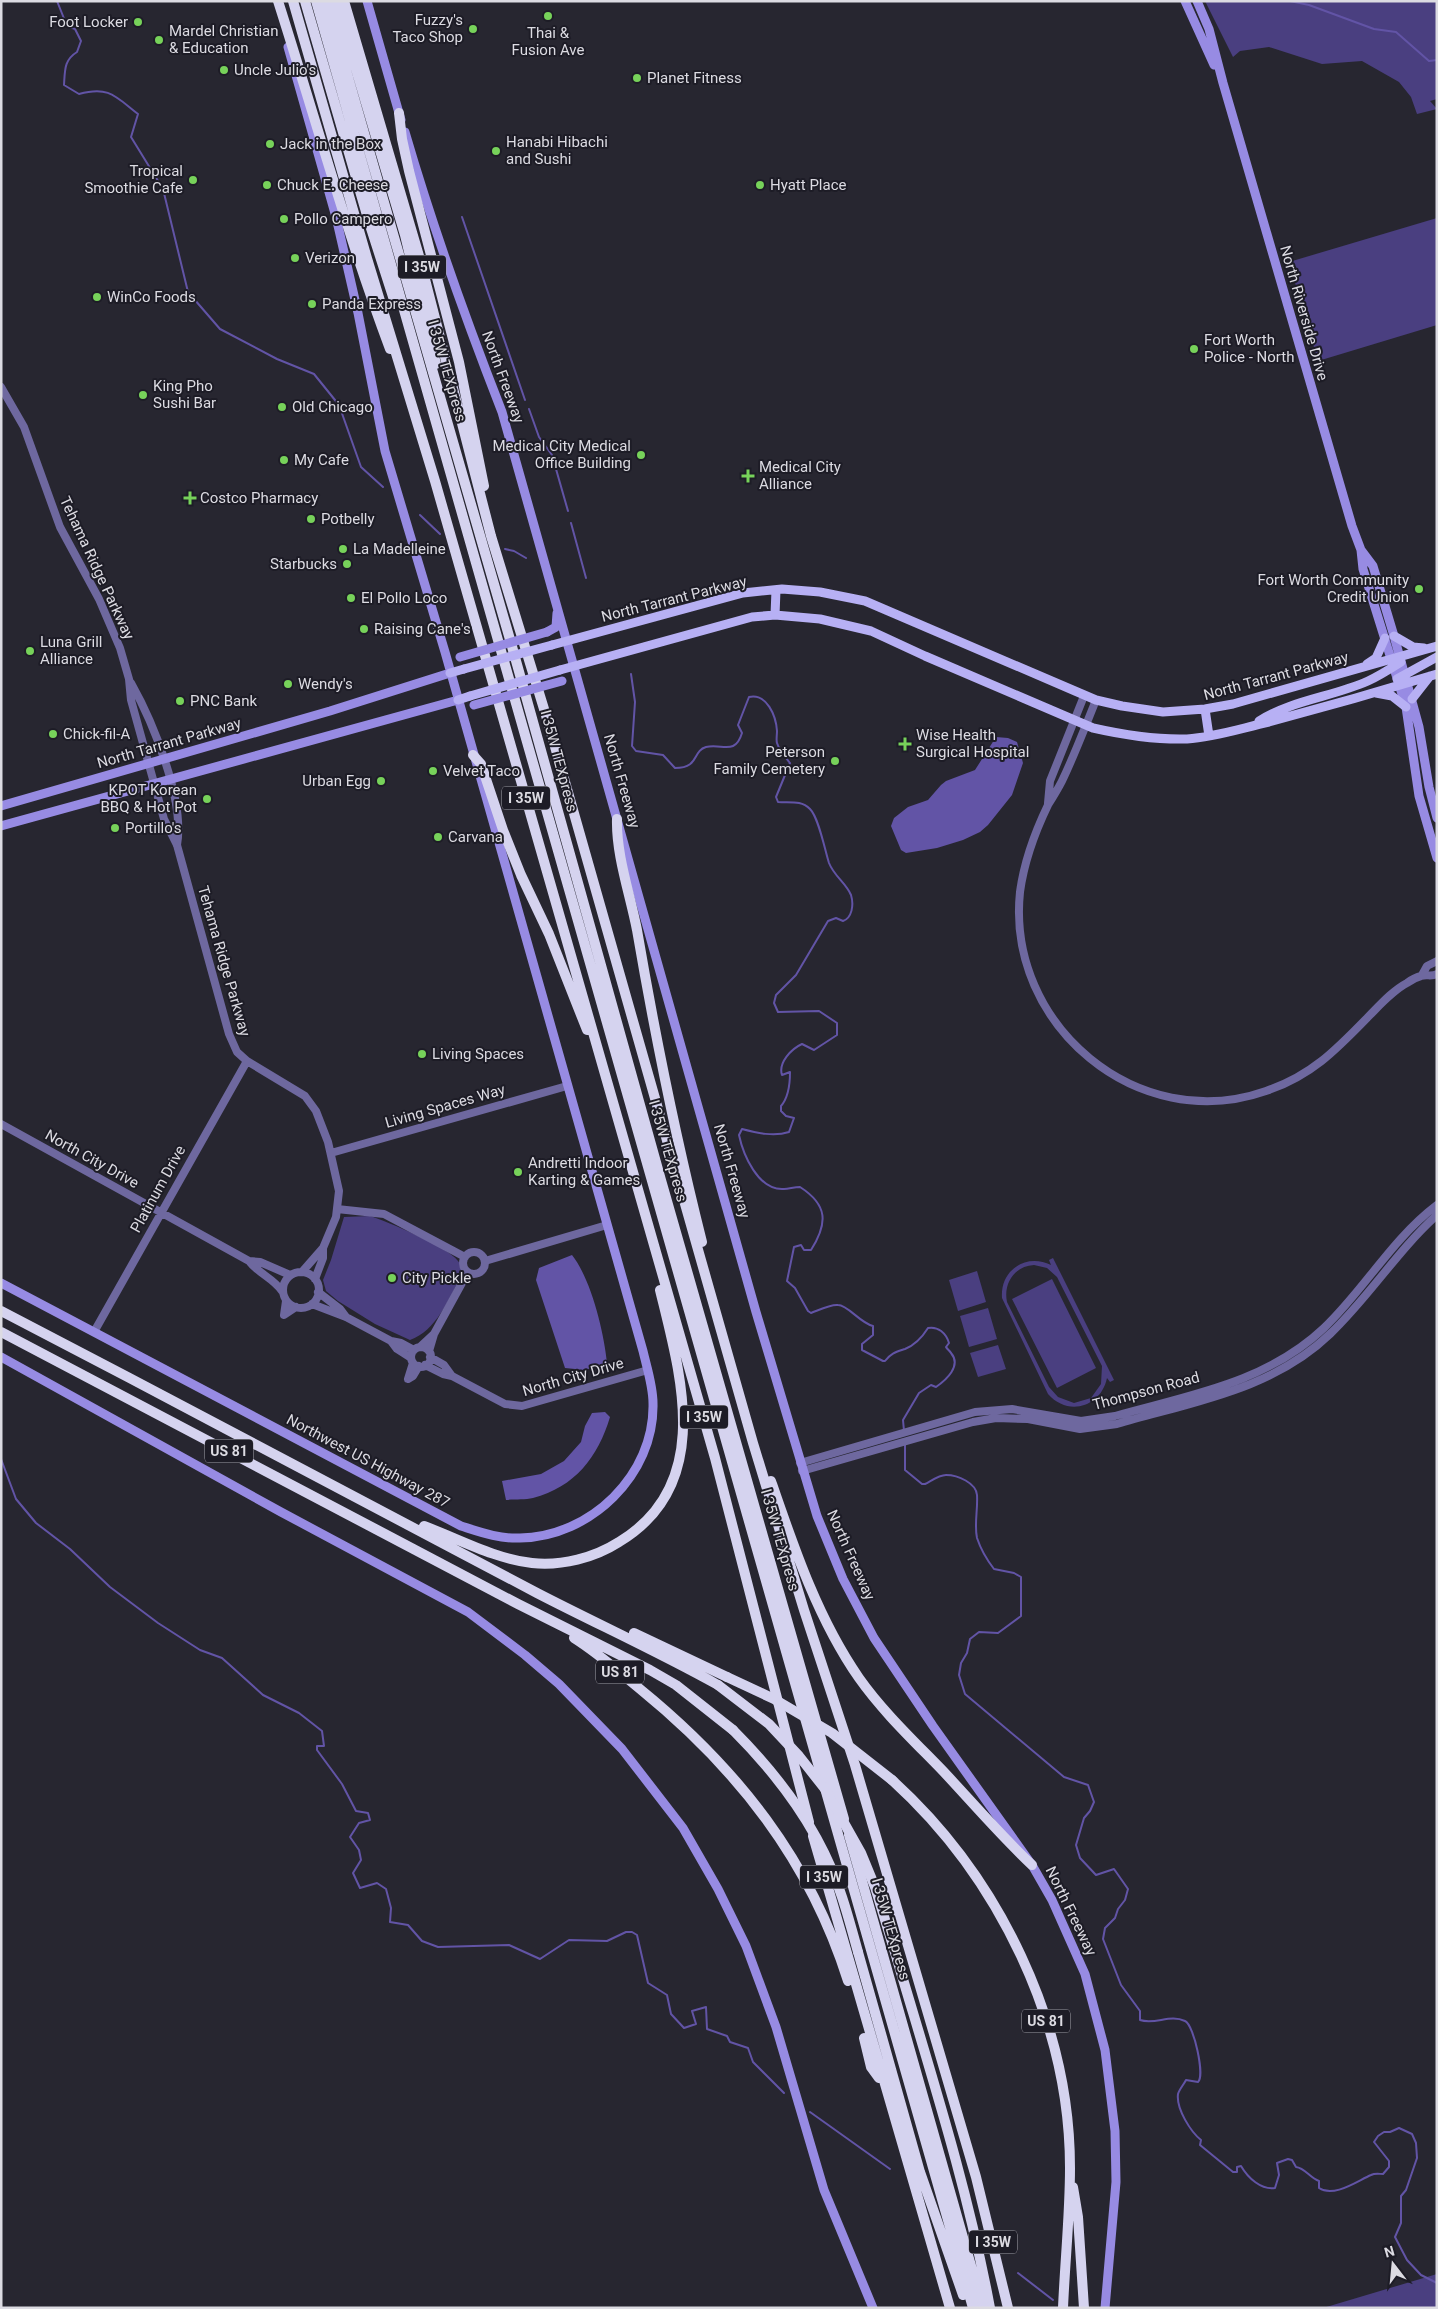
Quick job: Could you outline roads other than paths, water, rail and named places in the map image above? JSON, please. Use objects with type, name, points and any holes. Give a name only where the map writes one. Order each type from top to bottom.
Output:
[{"type":"highway","points":[[277,1],[301,68],[344,219],[400,376],[425,465],[435,481]]},
{"type":"highway","name":"I 35W","points":[[293,1],[366,255],[435,481],[618,1115],[715,1458],[805,1808],[950,2308]]},
{"type":"highway","points":[[305,1],[431,427],[439,436]]},
{"type":"highway","name":"I 35W TEXpress","points":[[316,1],[973,2308]]},
{"type":"highway","name":"I 35W TEXpress","points":[[326,1],[443,414],[511,643],[653,1152],[983,2308]]},
{"type":"highway","points":[[336,1],[405,235],[445,403],[443,414]]},
{"type":"highway","name":"I 35W","points":[[344,1],[419,256],[491,536],[551,732],[753,1443],[804,1610],[858,1774],[976,2177],[1008,2308]]},
{"type":"highway","points":[[399,113],[402,140],[409,171],[459,362],[492,520],[491,536]]},
{"type":"highway","points":[[473,755],[481,764],[503,830],[556,950],[587,1030],[608,1103],[618,1115]]},
{"type":"highway","points":[[616,819],[616,833],[632,904],[659,1054],[686,1178],[718,1305],[716,1316]]},
{"type":"highway","points":[[383,1510],[510,1559],[533,1563],[556,1563],[593,1555],[619,1542],[643,1523],[664,1498],[672,1482],[684,1442],[682,1395],[659,1284],[630,1180],[632,1168]]},
{"type":"highway","name":"US 81","points":[[1,1311],[514,1580],[568,1602],[774,1699],[832,1732],[892,1780],[934,1823],[967,1863],[987,1892],[1019,1954],[1045,2016],[1059,2064],[1066,2108],[1070,2168],[1063,2308]]},
{"type":"highway","name":"US 81","points":[[1,1332],[518,1604],[595,1651],[678,1720],[712,1753],[760,1810],[792,1858],[827,1924],[847,1979],[871,2067],[884,2085]]},
{"type":"highway","points":[[753,1443],[760,1450],[794,1548],[817,1601],[839,1646],[859,1679],[885,1711],[1032,1865]]},
{"type":"highway","points":[[514,1580],[718,1685],[769,1724],[799,1756],[825,1789],[861,1853],[875,1887],[959,2167],[979,2250],[990,2308]]},
{"type":"highway","points":[[518,1604],[676,1685],[732,1730],[776,1777],[817,1842],[842,1896],[920,2172],[967,2308]]},
{"type":"highway","points":[[1070,2168],[1078,2217],[1084,2308]]},
{"type":"main road","points":[[277,1],[336,217],[358,313],[385,451],[445,652],[649,1374]]},
{"type":"main road","name":"North Freeway","points":[[367,1],[433,227],[502,412],[568,640],[573,666],[616,819],[801,1467],[817,1516],[843,1579],[874,1638],[933,1726],[1032,1865],[1052,1900],[1085,1974],[1101,2028],[1109,2072],[1116,2131],[1116,2182],[1105,2308]]},
{"type":"main road","name":"North Riverside Drive","points":[[1185,1],[1223,83]]},
{"type":"main road","name":"North Riverside Drive","points":[[1197,1],[1209,29],[1352,526],[1361,550],[1363,569],[1385,638],[1396,661],[1402,680],[1419,796],[1437,858]]},
{"type":"main road","name":"North Riverside Drive","points":[[1361,550],[1373,566],[1394,636],[1396,661]]},
{"type":"main road","points":[[775,615],[776,590]]},
{"type":"main road","name":"North Tarrant Parkway","points":[[1,806],[330,711],[450,673],[743,593],[776,590],[820,592],[865,601],[1084,696],[1122,706],[1163,712],[1205,709],[1234,704],[1363,667],[1396,661],[1437,646]]},
{"type":"main road","points":[[445,652],[460,657],[547,632],[556,627],[558,605]]},
{"type":"main road","points":[[1,826],[752,617],[775,615],[820,618],[871,631],[1086,725],[1140,737],[1162,739],[1209,736],[1370,694],[1402,680],[1437,657]]},
{"type":"main road","points":[[1394,636],[1413,647],[1426,649]]},
{"type":"main road","points":[[1363,667],[1376,658],[1385,638]]},
{"type":"main road","points":[[1253,726],[1270,715],[1314,697],[1367,682],[1396,661]]},
{"type":"main road","points":[[1402,680],[1433,675]]},
{"type":"main road","points":[[1412,699],[1433,675]]},
{"type":"main road","points":[[462,717],[474,705],[562,681],[571,680],[578,684]]},
{"type":"main road","name":"North Riverside Drive","points":[[1402,680],[1412,699],[1437,818]]},
{"type":"main road","points":[[1370,694],[1397,698],[1406,707]]},
{"type":"main road","points":[[1205,709],[1209,736]]},
{"type":"main road","name":"Northwest US Highway 287","points":[[1,1283],[461,1526],[489,1535],[520,1538],[555,1533],[586,1519],[612,1500],[630,1478],[644,1452],[651,1427],[653,1403],[649,1374]]},
{"type":"main road","points":[[1,1357],[281,1512],[448,1600],[482,1622],[525,1655],[586,1710],[622,1749],[664,1803],[703,1861],[735,1921],[761,1983],[776,2027],[824,2190],[873,2308]]},
{"type":"street","name":"Tehama Ridge Parkway","points":[[1,388],[24,427],[60,527],[110,623],[128,679],[131,700],[164,819],[177,845],[229,1034],[237,1052],[247,1061],[304,1096],[316,1111],[331,1153],[339,1191],[336,1218],[323,1248],[302,1272]]},
{"type":"street","name":"Tehama Ridge Parkway","points":[[128,679],[153,727],[163,758],[178,819],[177,845]]},
{"type":"street","points":[[1048,805],[1050,781],[1073,719],[1084,696]]},
{"type":"street","points":[[1096,700],[1062,783],[1048,805],[1031,848],[1022,882],[1019,924],[1026,962],[1044,1005],[1064,1034],[1097,1065],[1127,1083],[1173,1098],[1199,1101],[1227,1100],[1265,1092],[1307,1073],[1321,1063],[1394,991],[1422,975],[1427,966],[1437,961]]},
{"type":"street","points":[[1422,975],[1432,976],[1437,974]]},
{"type":"street","name":"Platinum Drive","points":[[94,1332],[160,1212],[247,1061]]},
{"type":"street","name":"Living Spaces Way","points":[[331,1153],[567,1086]]},
{"type":"street","name":"North City Drive","points":[[1,1124],[249,1261],[260,1262],[290,1275]]},
{"type":"street","name":"Thompson Road","points":[[1334,1324],[1397,1243],[1436,1206]]},
{"type":"street","points":[[337,1209],[384,1214],[465,1258]]},
{"type":"street","name":"Thompson Road","points":[[873,1446],[883,1448],[947,1425],[975,1412],[995,1409],[1019,1414],[1081,1421],[1137,1414],[1240,1384],[1287,1357],[1334,1324],[1437,1215]]},
{"type":"street","points":[[484,1261],[606,1225]]},
{"type":"street","name":"Tehama Ridge Parkway","points":[[315,1279],[323,1258],[323,1248]]},
{"type":"street","points":[[470,1253],[478,1253],[484,1261],[481,1271],[475,1274],[468,1272],[463,1264],[465,1258],[470,1253]]},
{"type":"street","name":"North City Drive","points":[[249,1261],[256,1271],[276,1282],[282,1291]]},
{"type":"street","points":[[286,1301],[301,1308],[312,1304],[318,1292],[315,1279],[302,1272],[290,1275],[286,1279],[282,1291],[286,1301],[284,1315],[296,1307]]},
{"type":"street","points":[[417,1363],[430,1354],[434,1334],[468,1272]]},
{"type":"street","name":"North City Drive","points":[[318,1292],[340,1309],[346,1317]]},
{"type":"street","name":"North City Drive","points":[[312,1304],[346,1317],[391,1341],[417,1348],[430,1354],[444,1365],[452,1376]]},
{"type":"street","points":[[417,1363],[417,1348],[434,1334]]},
{"type":"street","name":"North City Drive","points":[[391,1341],[397,1349],[417,1363],[442,1374],[452,1376],[505,1404],[522,1406],[649,1374]]},
{"type":"street","name":"Thompson Road","points":[[801,1467],[873,1446],[882,1439],[947,1425]]},
{"type":"waterway","points":[[57,1],[67,26],[75,29],[81,41],[77,52],[67,62],[64,85],[79,94],[98,91],[111,94],[138,114],[131,137],[163,189],[188,292],[220,329],[277,359],[314,374],[339,405],[361,467],[383,487]]},
{"type":"waterway","points":[[1290,1],[1309,5],[1374,29],[1396,32],[1429,61],[1437,60]]},
{"type":"waterway","points":[[462,217],[525,400]]},
{"type":"waterway","points":[[529,409],[539,437],[552,455],[568,511]]},
{"type":"waterway","points":[[420,515],[440,534]]},
{"type":"waterway","points":[[571,523],[586,578]]},
{"type":"waterway","points":[[505,549],[514,551],[526,558]]},
{"type":"waterway","points":[[631,674],[635,702],[632,746],[636,751],[663,755],[675,768],[688,765],[706,747],[727,747],[736,744],[742,733],[738,725],[749,697],[755,697],[766,702],[775,719],[778,746],[790,763],[776,797],[778,802],[799,803],[810,809],[819,827],[831,868],[851,895],[852,907],[848,917],[843,921],[836,918],[828,921],[796,975],[776,995],[774,1003],[778,1012],[819,1011],[837,1023],[837,1035],[814,1050],[802,1044],[794,1049],[784,1061],[781,1070],[782,1075],[790,1072],[790,1077],[781,1111],[786,1116],[794,1118],[789,1132],[771,1134],[742,1129],[739,1135],[748,1161],[759,1178],[775,1188],[800,1187],[816,1201],[820,1208],[822,1223],[817,1240],[811,1250],[804,1250],[801,1245],[794,1247],[787,1281],[795,1288],[808,1311],[811,1313],[835,1305],[846,1308],[873,1326],[873,1335],[862,1344],[862,1350],[883,1361],[894,1353],[912,1345],[928,1328],[938,1329],[946,1336],[949,1343],[946,1347],[954,1358],[954,1368],[948,1377],[936,1387],[931,1385],[919,1393],[903,1420],[904,1431]]},
{"type":"waterway","points":[[905,1444],[905,1470],[922,1484],[943,1475],[956,1476],[970,1483],[977,1495],[976,1533],[982,1551],[994,1569],[1014,1573],[1021,1577],[1021,1616],[998,1633],[979,1632],[970,1639],[967,1653],[961,1663],[959,1675],[965,1694],[1064,1777],[1088,1785],[1094,1802],[1084,1818],[1076,1845],[1080,1858],[1096,1875],[1114,1869],[1128,1889],[1125,1900],[1118,1909],[1115,1918],[1105,1928],[1103,1939],[1121,1985],[1140,2011],[1140,2020],[1179,2019],[1185,2021],[1192,2031],[1198,2051],[1200,2078],[1198,2082],[1186,2080],[1178,2094],[1178,2100],[1185,2120],[1201,2140],[1200,2145],[1233,2172],[1237,2172],[1237,2167],[1241,2166],[1251,2179],[1265,2187],[1275,2188],[1279,2175],[1277,2163],[1288,2159],[1292,2160],[1296,2167],[1319,2181],[1319,2188],[1331,2191],[1345,2188],[1372,2174],[1383,2174],[1389,2167],[1389,2161],[1374,2142],[1378,2136],[1384,2132],[1390,2132],[1399,2128],[1412,2134],[1416,2143],[1417,2158],[1406,2190],[1401,2196],[1401,2223],[1395,2237],[1407,2260],[1421,2275],[1437,2283]]},
{"type":"waterway","points":[[1,1459],[16,1499],[36,1523],[70,1549],[110,1587],[158,1623],[200,1650],[222,1658],[263,1695],[299,1713],[322,1731],[324,1746],[317,1746],[317,1750],[342,1784],[356,1811],[368,1813],[370,1820],[359,1823],[350,1837],[359,1850],[361,1860],[353,1873],[360,1888],[377,1883],[386,1889],[391,1908],[390,1922],[408,1925],[422,1941],[438,1947],[509,1945],[540,1959],[569,1940],[607,1941],[626,1932],[632,1932],[637,1935],[648,1983],[667,1995],[671,2014],[684,2028],[696,2024],[692,2011],[706,2007],[707,2029],[727,2036],[730,2042],[748,2048],[753,2062],[784,2093]]},
{"type":"waterway","points":[[810,2112],[890,2169]]},
{"type":"waterway","points":[[1018,2273],[1053,2300]]},
{"type":"place","name":"Thai & Fusion Ave","points":[[548,16]]},
{"type":"place","name":"Foot Locker","points":[[138,22]]},
{"type":"place","name":"Fuzzy's Taco Shop","points":[[473,29]]},
{"type":"place","name":"Mardel Christian & Education","points":[[159,40]]},
{"type":"place","name":"Uncle Julio's","points":[[224,70]]},
{"type":"place","name":"Planet Fitness","points":[[637,78]]},
{"type":"place","name":"Jack in the Box","points":[[270,144]]},
{"type":"place","name":"Hanabi Hibachi and Sushi","points":[[496,151]]},
{"type":"place","name":"Tropical Smoothie Cafe","points":[[193,180]]},
{"type":"place","name":"Chuck E. Cheese","points":[[267,185]]},
{"type":"place","name":"Hyatt Place","points":[[760,185]]},
{"type":"place","name":"Pollo Campero","points":[[284,219]]},
{"type":"place","name":"Verizon","points":[[295,258]]},
{"type":"place","name":"WinCo Foods","points":[[97,297]]},
{"type":"place","name":"Panda Express","points":[[312,304]]},
{"type":"place","name":"Fort Worth Police - North","points":[[1194,349]]},
{"type":"place","name":"King Pho Sushi Bar","points":[[143,395]]},
{"type":"place","name":"Old Chicago","points":[[282,407]]},
{"type":"place","name":"Medical City Medical Office Building","points":[[641,455]]},
{"type":"place","name":"My Cafe","points":[[284,460]]},
{"type":"place","name":"Medical City Alliance","points":[[748,476]]},
{"type":"place","name":"Costco Pharmacy","points":[[190,498]]},
{"type":"place","name":"Potbelly","points":[[311,519]]},
{"type":"place","name":"La Madelleine","points":[[343,549]]},
{"type":"place","name":"Starbucks","points":[[347,564]]},
{"type":"place","name":"Fort Worth Community Credit Union","points":[[1419,589]]},
{"type":"place","name":"El Pollo Loco","points":[[351,598]]},
{"type":"place","name":"Raising Cane's","points":[[364,629]]},
{"type":"place","name":"Luna Grill Alliance","points":[[30,651]]},
{"type":"place","name":"Wendy's","points":[[288,684]]},
{"type":"place","name":"PNC Bank","points":[[180,701]]},
{"type":"place","name":"Chick-fil-A","points":[[53,734]]},
{"type":"place","name":"Wise Health Surgical Hospital","points":[[905,744]]},
{"type":"place","name":"Peterson Family Cemetery","points":[[835,761]]},
{"type":"place","name":"Velvet Taco","points":[[433,771]]},
{"type":"place","name":"Urban Egg","points":[[381,781]]},
{"type":"place","name":"KPOT Korean BBQ & Hot Pot","points":[[207,799]]},
{"type":"place","name":"Portillo's","points":[[115,828]]},
{"type":"place","name":"Carvana","points":[[438,837]]},
{"type":"place","name":"Living Spaces","points":[[422,1054]]},
{"type":"place","name":"Andretti Indoor Karting & Games","points":[[518,1172]]},
{"type":"place","name":"City Pickle","points":[[392,1278]]}]
